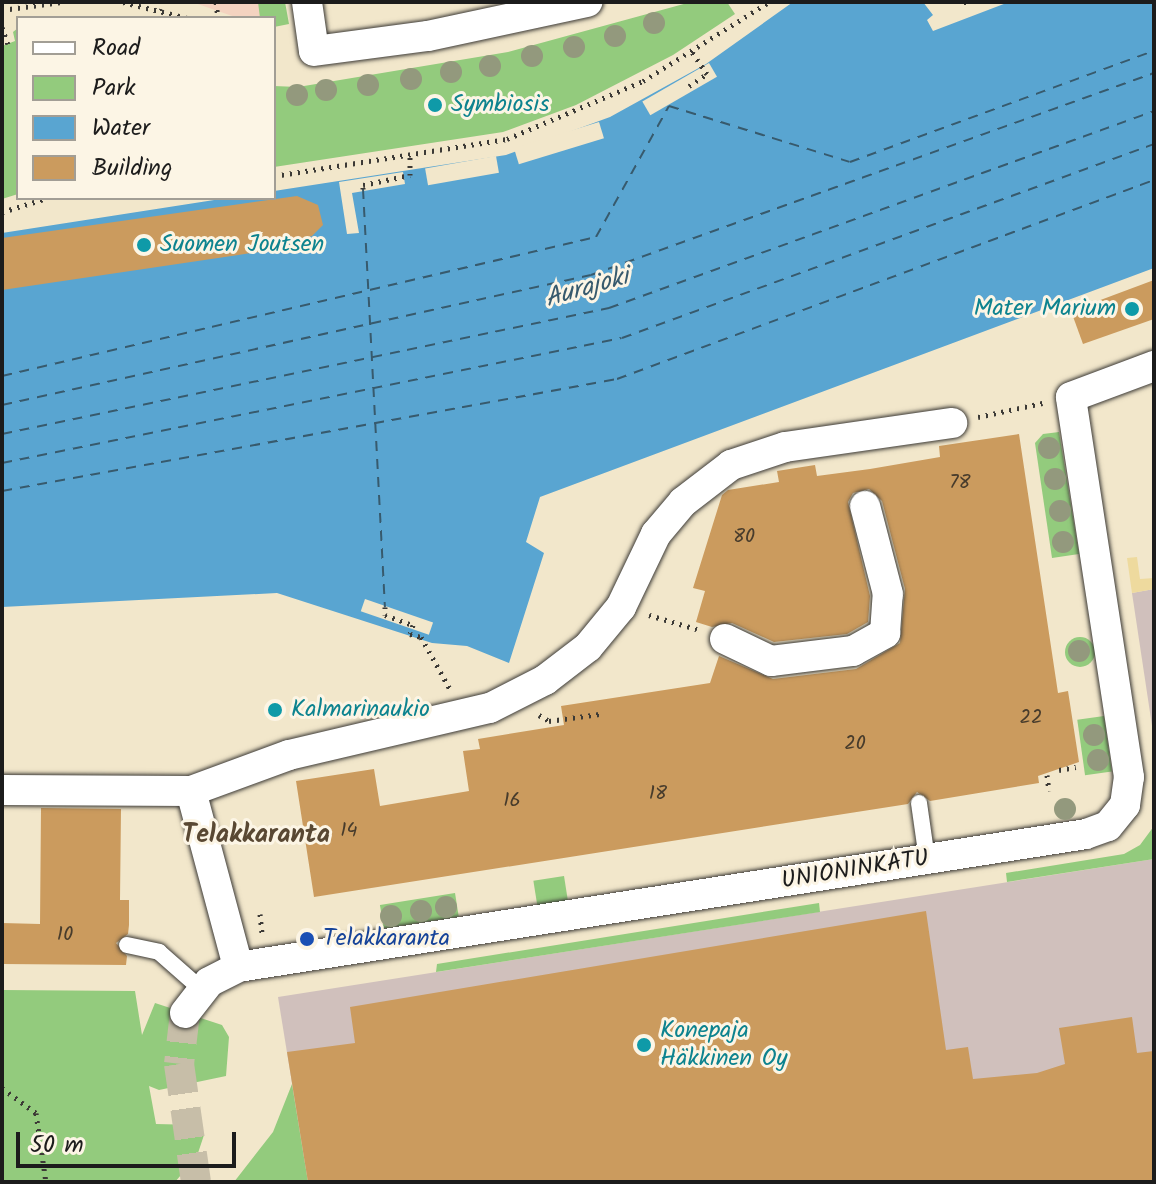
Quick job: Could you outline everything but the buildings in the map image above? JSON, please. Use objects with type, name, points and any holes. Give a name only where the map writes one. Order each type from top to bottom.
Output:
[{"type":"street","points":[[307,2],[314,51],[428,36],[587,2]]},
{"type":"street","points":[[1071,397],[1154,366]]},
{"type":"street","name":"UNIONINKATU","points":[[193,1001],[238,967],[1086,834],[1108,826],[1125,805],[1129,777],[1071,397]]},
{"type":"street","points":[[2,790],[191,791],[289,755],[466,714],[545,680],[588,647],[621,607],[656,534],[683,502],[731,465],[785,447],[952,423]]},
{"type":"street","points":[[725,639],[771,661],[853,651],[885,633],[888,594],[865,506]]},
{"type":"street","points":[[191,791],[238,967]]},
{"type":"lane","points":[[919,803],[927,859]]},
{"type":"lane","points":[[127,945],[168,957],[193,1001]]},
{"type":"path","points":[[2,2],[3,10],[61,2]]},
{"type":"path","points":[[123,2],[181,16]]},
{"type":"path","points":[[276,176],[507,139],[609,97],[692,52],[769,2]]},
{"type":"path","points":[[159,16],[162,9]]},
{"type":"path","points":[[2,27],[8,44]]},
{"type":"path","points":[[689,86],[707,74],[692,52]]},
{"type":"path","points":[[363,189],[363,185],[410,175],[410,155]]},
{"type":"path","points":[[2,212],[41,200]]},
{"type":"path","points":[[952,423],[1071,397]]},
{"type":"path","points":[[385,607],[385,615],[413,625],[410,634],[421,637],[466,714]]},
{"type":"path","points":[[621,607],[692,628]]},
{"type":"path","points":[[563,720],[600,714]]},
{"type":"path","points":[[1059,770],[1076,767]]},
{"type":"path","points":[[1047,775],[1049,791]]},
{"type":"path","points":[[2,1088],[36,1113],[46,1182]]},
{"type":"shaded area","points":[[192,2],[285,2],[275,16],[232,16]]},
{"type":"shaded area","points":[[1154,589],[1154,739],[1132,593]]},
{"type":"shaded area","name":"Konepaja Häkkinen Oy","points":[[1154,859],[1154,1182],[308,1182],[278,997]]},
{"type":"green space","points":[[258,2],[285,2],[289,24],[276,27],[276,16],[260,16]]},
{"type":"green space","points":[[691,2],[727,2],[735,14],[673,55],[576,105],[503,132],[276,167],[276,86],[298,87],[508,52]]},
{"type":"green space","points":[[16,30],[16,195],[2,199],[2,46],[15,41],[13,32]]},
{"type":"green space","points":[[1059,432],[1079,554],[1052,558],[1035,443],[1043,434]]},
{"type":"green space","points":[[1080,637],[1090,642],[1095,652],[1090,662],[1080,667],[1070,662],[1065,652],[1070,642]]},
{"type":"green space","points":[[1104,716],[1112,771],[1085,775],[1077,720]]},
{"type":"green space","points":[[1154,826],[1154,859],[1007,882],[1006,873],[1124,854],[1140,845]]},
{"type":"green space","points":[[564,876],[568,901],[537,906],[533,881]]},
{"type":"green space","points":[[455,893],[459,917],[384,929],[380,905]]},
{"type":"green space","points":[[819,903],[820,912],[436,972],[437,964]]},
{"type":"green space","points":[[2,990],[135,991],[142,1035],[155,1003],[222,1025],[229,1037],[226,1076],[159,1090],[149,1086],[156,1124],[197,1125],[204,1135],[197,1156],[175,1182],[2,1182]]},
{"type":"green space","points":[[292,1084],[308,1182],[234,1182],[273,1132]]},
{"type":"sand","points":[[1137,557],[1140,579],[1154,578],[1154,589],[1132,593],[1127,558]]},
{"type":"water","name":"Aurajoki","points":[[793,2],[923,2],[933,15],[927,20],[933,31],[1009,2],[1154,2],[1154,268],[540,497],[526,542],[544,553],[509,663],[467,646],[432,643],[277,593],[2,607],[2,233],[214,200],[276,200],[276,191],[506,155],[610,117],[706,64]]},
{"type":"pier","points":[[709,63],[717,77],[650,115],[642,102]]},
{"type":"pier","points":[[599,122],[604,138],[519,164],[514,148]]},
{"type":"pier","points":[[496,156],[499,173],[428,185],[425,169]]},
{"type":"pier","points":[[403,172],[405,184],[352,193],[359,233],[347,234],[339,182]]},
{"type":"pier","points":[[365,599],[433,622],[429,635],[361,611]]},
{"type":"ferry route","points":[[2,376],[596,237],[669,106],[850,162],[1154,51]]},
{"type":"ferry route","points":[[2,405],[591,275],[1154,73]]},
{"type":"ferry route","points":[[2,434],[609,308],[1154,111]]},
{"type":"ferry route","points":[[2,463],[622,338],[1154,144]]},
{"type":"ferry route","points":[[2,491],[617,379],[1154,180]]},
{"type":"ferry route","points":[[363,189],[385,607]]},
{"type":"tunnel","points":[[185,1013],[179,1064],[196,1182]]},
{"type":"place","name":"Symbiosis","points":[[435,105]]},
{"type":"place","name":"Suomen Joutsen","points":[[144,245]]},
{"type":"place","name":"Mater Marium","points":[[1132,309]]},
{"type":"place","name":"Kalmarinaukio","points":[[275,710]]},
{"type":"place","name":"Telakkaranta","points":[[307,939]]},
{"type":"place","name":"Konepaja Häkkinen Oy","points":[[644,1045]]},
{"type":"district","name":"Telakkaranta","points":[[256,836]]}]
